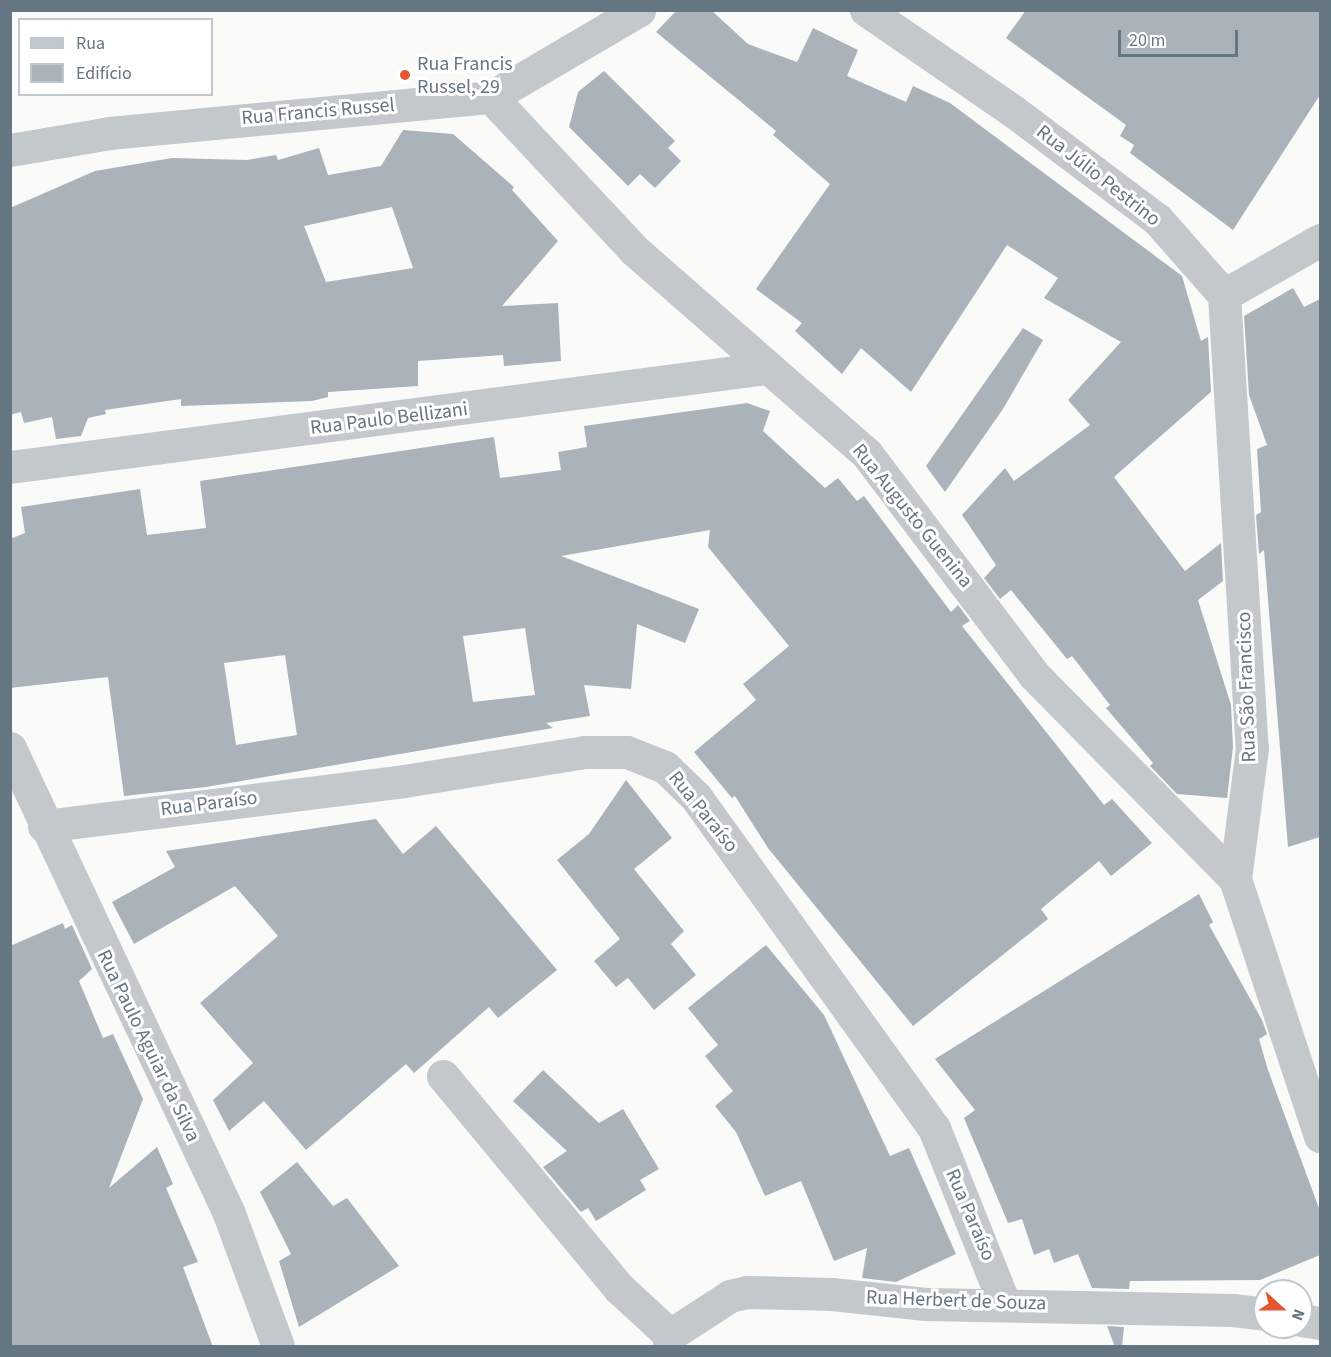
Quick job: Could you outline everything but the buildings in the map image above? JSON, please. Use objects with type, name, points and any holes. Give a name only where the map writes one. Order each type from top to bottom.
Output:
[{"type":"street","name":"Rua Francis Russel","points":[[10,150],[100,134],[491,97],[639,10]]},
{"type":"street","name":"Rua Júlio Pestrino","points":[[866,10],[1013,111],[1157,219],[1224,295]]},
{"type":"street","name":"Rua Augusto Guenina","points":[[491,97],[633,249],[766,368],[867,454],[1034,675],[1235,879]]},
{"type":"street","points":[[1224,295],[1320,240]]},
{"type":"street","name":"Rua São Francisco","points":[[1224,295],[1252,748],[1235,879],[1320,1136]]},
{"type":"street","name":"Rua Paulo Bellizani","points":[[10,467],[766,368]]},
{"type":"street","name":"Rua Paulo Aguiar da Silva","points":[[10,748],[44,826],[228,1211],[278,1347]]},
{"type":"street","name":"Rua Paraíso","points":[[44,826],[404,781],[585,752],[627,752],[665,766],[696,797],[934,1128],[1004,1304]]},
{"type":"street","points":[[443,1076],[619,1288],[669,1341]]},
{"type":"street","name":"Rua Herbert de Souza","points":[[669,1341],[730,1296],[747,1292],[832,1294],[925,1304],[1004,1304],[1253,1314]]},
{"type":"place","name":"Rua Francis Russel, 29","points":[[405,75]]}]
